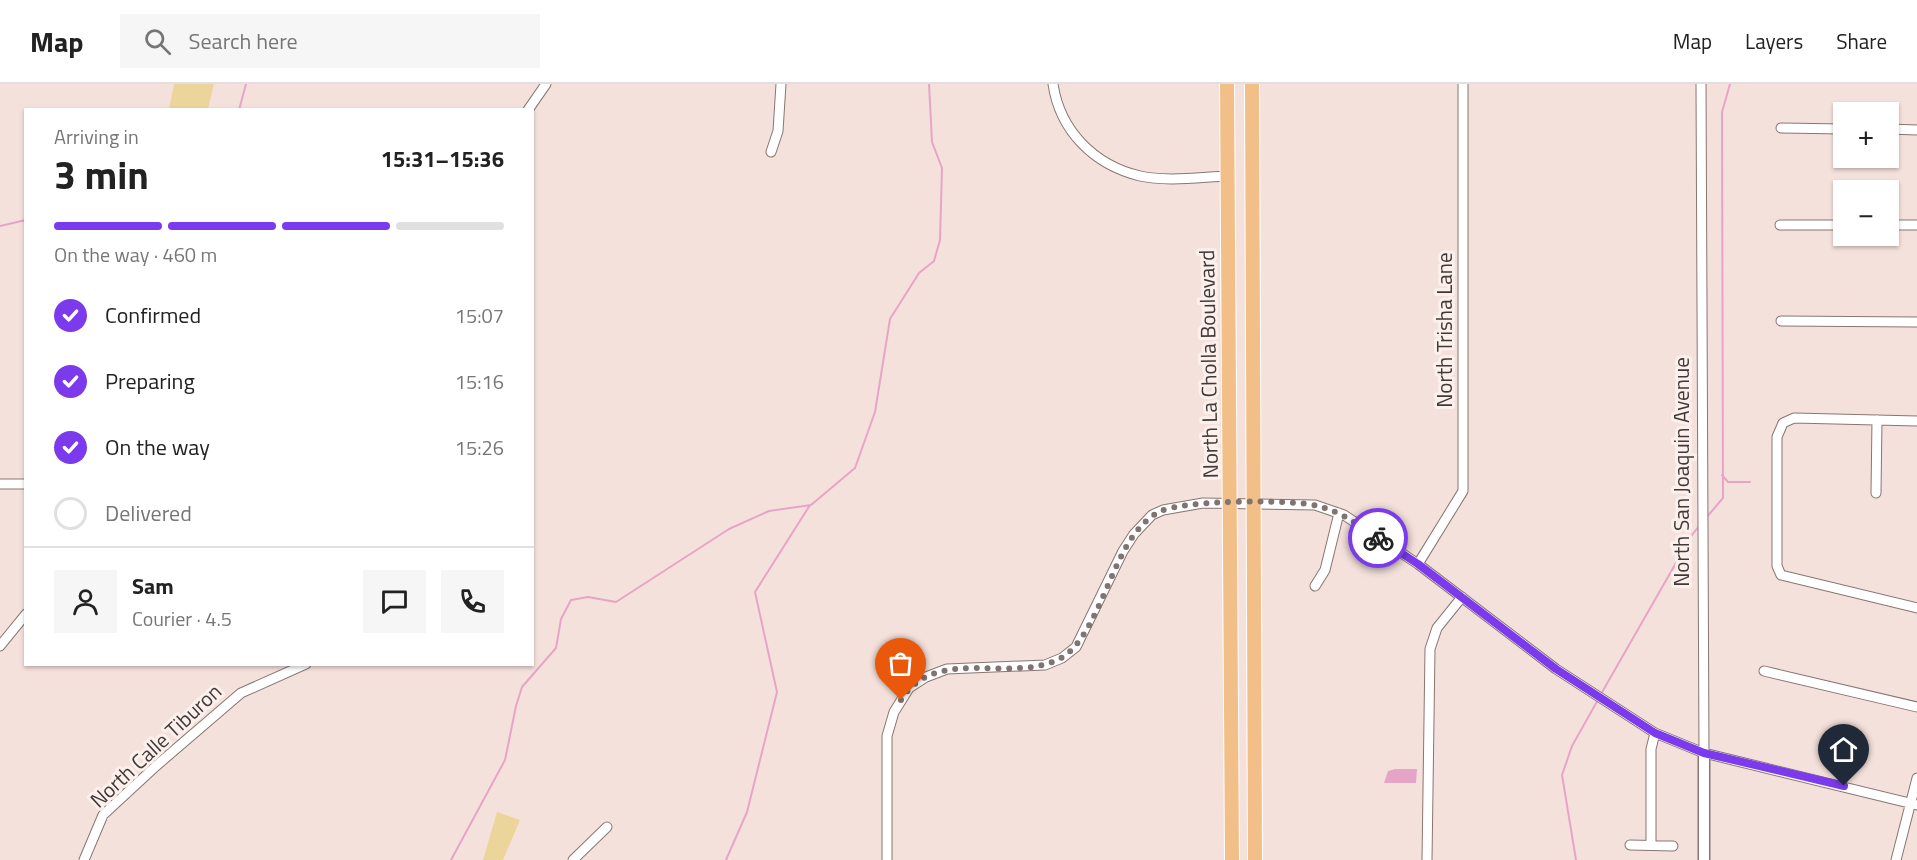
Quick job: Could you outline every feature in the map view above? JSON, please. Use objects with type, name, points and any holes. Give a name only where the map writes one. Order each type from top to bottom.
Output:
[{"type":"main road","name":"North La Cholla Boulevard","points":[[1227,84],[1232,860]]},
{"type":"main road","name":"North La Cholla Boulevard","points":[[1252,84],[1255,860]]},
{"type":"street","points":[[529,108],[546,84]]},
{"type":"street","points":[[771,152],[778,131],[781,84]]},
{"type":"street","points":[[1053,84],[1064,123],[1084,148],[1113,166],[1141,176],[1228,176]]},
{"type":"street","name":"North Trisha Lane","points":[[1418,564],[1463,491],[1463,84]]},
{"type":"street","name":"North San Joaquin Avenue","points":[[1701,84],[1704,860]]},
{"type":"street","points":[[1781,128],[1833,129]]},
{"type":"street","points":[[1899,129],[1917,130]]},
{"type":"street","points":[[1780,225],[1833,225]]},
{"type":"street","points":[[1899,225],[1917,225]]},
{"type":"street","points":[[1781,321],[1917,322]]},
{"type":"street","points":[[1917,421],[1794,418],[1778,423],[1777,566],[1779,576],[1917,608]]},
{"type":"street","points":[[1876,420],[1876,493]]},
{"type":"street","points":[[0,484],[24,484]]},
{"type":"street","points":[[887,860],[887,736],[894,712],[909,688],[926,677],[947,669],[1045,665],[1062,658],[1076,647],[1123,551],[1152,515],[1186,504],[1231,502],[1315,505],[1339,513],[1418,564],[1556,669],[1655,733],[1704,753],[1914,804]]},
{"type":"street","points":[[1315,586],[1325,570],[1333,549],[1339,513]]},
{"type":"street","points":[[1427,860],[1430,649],[1437,628],[1462,597]]},
{"type":"street","points":[[0,646],[24,616]]},
{"type":"street","name":"North Calle Tiburon","points":[[84,860],[103,815],[156,766],[241,693],[302,666]]},
{"type":"street","points":[[1764,671],[1917,707]]},
{"type":"street","points":[[1652,845],[1651,749],[1655,733]]},
{"type":"street","points":[[1896,860],[1914,804],[1917,778]]},
{"type":"street","points":[[573,860],[608,827]]},
{"type":"street","points":[[1630,845],[1673,846]]},
{"type":"shaded area","points":[[174,84],[214,84],[208,108],[169,108]]},
{"type":"shaded area","points":[[1417,769],[1416,783],[1384,783],[1388,771]]},
{"type":"shaded area","points":[[497,812],[520,820],[503,860],[483,860]]},
{"type":"waterway","points":[[240,108],[246,84]]},
{"type":"waterway","points":[[451,860],[505,760],[522,687],[556,648],[561,619],[571,600],[588,597],[616,602],[729,529],[769,511],[811,505],[855,468],[875,412],[890,319],[919,273],[934,261],[940,240],[942,168],[932,142],[929,84]]},
{"type":"waterway","points":[[1706,518],[1723,498],[1722,112],[1730,84]]},
{"type":"waterway","points":[[0,226],[24,220]]},
{"type":"waterway","points":[[1722,475],[1728,482],[1750,482]]},
{"type":"waterway","points":[[726,860],[747,812],[777,692],[755,592],[810,505]]},
{"type":"waterway","points":[[1601,694],[1692,535],[1700,525]]},
{"type":"waterway","points":[[1576,860],[1562,775],[1572,746],[1599,698]]},
{"type":"way so far","points":[[901,700],[909,688],[926,677],[947,669],[993,669],[1045,665],[1062,658],[1076,647],[1123,551],[1134,534],[1152,515],[1163,510],[1186,504],[1231,502],[1315,505],[1344,515],[1378,538]]},
{"type":"route","points":[[1378,538],[1418,564],[1556,669],[1638,724],[1704,753],[1844,786]]}]
